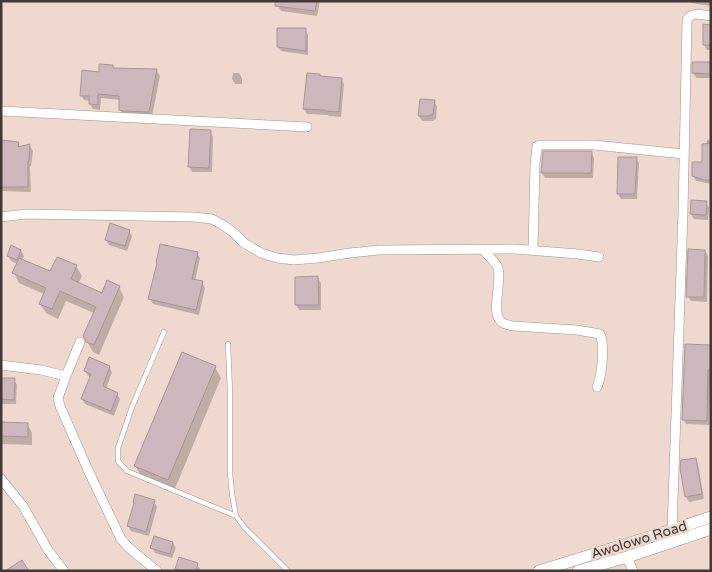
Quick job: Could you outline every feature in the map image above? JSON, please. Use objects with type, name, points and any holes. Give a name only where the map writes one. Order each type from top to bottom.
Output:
[{"type":"main road","name":"Awolowo Road","points":[[539,571],[711,518]]},
{"type":"main road","name":"Awolowo Road","points":[[578,571],[711,529]]},
{"type":"street","points":[[672,530],[687,20],[689,16],[694,14],[711,16]]},
{"type":"street","points":[[1,111],[307,127]]},
{"type":"street","points":[[533,250],[537,146],[594,145],[684,154]]},
{"type":"street","points":[[1,217],[26,214],[71,214],[212,219],[261,253],[276,258],[294,260],[379,250],[515,249],[599,257]]},
{"type":"street","points":[[483,249],[498,269],[497,309],[499,319],[503,323],[513,326],[577,330],[600,334],[602,338],[602,364],[597,387]]},
{"type":"street","points":[[80,342],[58,398],[60,406],[121,539],[157,571]]},
{"type":"street","points":[[1,365],[41,370],[66,376]]},
{"type":"street","points":[[1,479],[23,506],[48,550],[64,571]]},
{"type":"street","points":[[627,557],[633,571]]},
{"type":"lane","points":[[164,332],[129,415],[118,448],[118,461],[127,471],[236,516]]},
{"type":"lane","points":[[228,344],[230,473],[236,516],[245,528],[288,571]]},
{"type":"building","points":[[275,1],[317,1],[315,11],[275,6]]},
{"type":"building","points":[[703,24],[711,25],[711,45],[703,45]]},
{"type":"building","points":[[277,28],[306,28],[306,51],[277,47]]},
{"type":"building","points":[[692,62],[711,62],[711,74],[692,73]]},
{"type":"building","points":[[99,64],[113,65],[113,68],[157,69],[149,112],[119,110],[119,96],[98,94],[98,105],[89,104],[89,96],[80,96],[82,70],[99,72]]},
{"type":"building","points":[[307,73],[342,78],[339,112],[303,109]]},
{"type":"building","points":[[420,99],[435,100],[433,114],[418,116]]},
{"type":"building","points":[[190,129],[211,130],[209,168],[188,167]]},
{"type":"building","points":[[1,140],[19,142],[18,147],[30,144],[28,187],[1,187]]},
{"type":"building","points":[[711,143],[711,180],[692,176],[692,162],[702,162],[702,144]]},
{"type":"building","points":[[543,151],[592,151],[591,173],[541,173]]},
{"type":"building","points":[[618,157],[637,157],[635,194],[617,194]]},
{"type":"building","points":[[691,200],[707,201],[706,215],[690,214]]},
{"type":"building","points":[[110,223],[130,230],[125,246],[105,240]]},
{"type":"building","points":[[160,244],[198,252],[192,279],[203,281],[196,310],[148,299]]},
{"type":"building","points":[[11,245],[21,250],[17,260],[7,256]]},
{"type":"building","points":[[688,249],[705,250],[704,297],[686,297]]},
{"type":"building","points":[[57,257],[77,265],[71,279],[102,293],[107,280],[120,286],[94,345],[86,342],[83,336],[96,307],[60,291],[52,309],[39,304],[46,288],[12,273],[19,258],[50,271]]},
{"type":"building","points":[[318,276],[319,305],[295,305],[295,277]]},
{"type":"building","points":[[685,344],[711,345],[711,370],[708,370],[707,421],[682,420]]},
{"type":"building","points":[[182,352],[216,366],[168,480],[134,466]]},
{"type":"building","points":[[89,357],[110,366],[103,386],[118,393],[111,411],[81,399],[91,374],[84,371]]},
{"type":"building","points":[[1,378],[15,378],[14,400],[1,399]]},
{"type":"building","points":[[1,422],[28,423],[28,437],[1,436]]},
{"type":"building","points":[[696,458],[702,494],[685,497],[680,468],[681,460]]},
{"type":"building","points":[[135,494],[155,500],[146,532],[127,526]]},
{"type":"building","points":[[154,536],[173,542],[170,554],[150,548]]},
{"type":"building","points":[[179,557],[198,563],[196,571],[175,569]]},
{"type":"building","points":[[22,560],[29,571],[5,571]]}]
